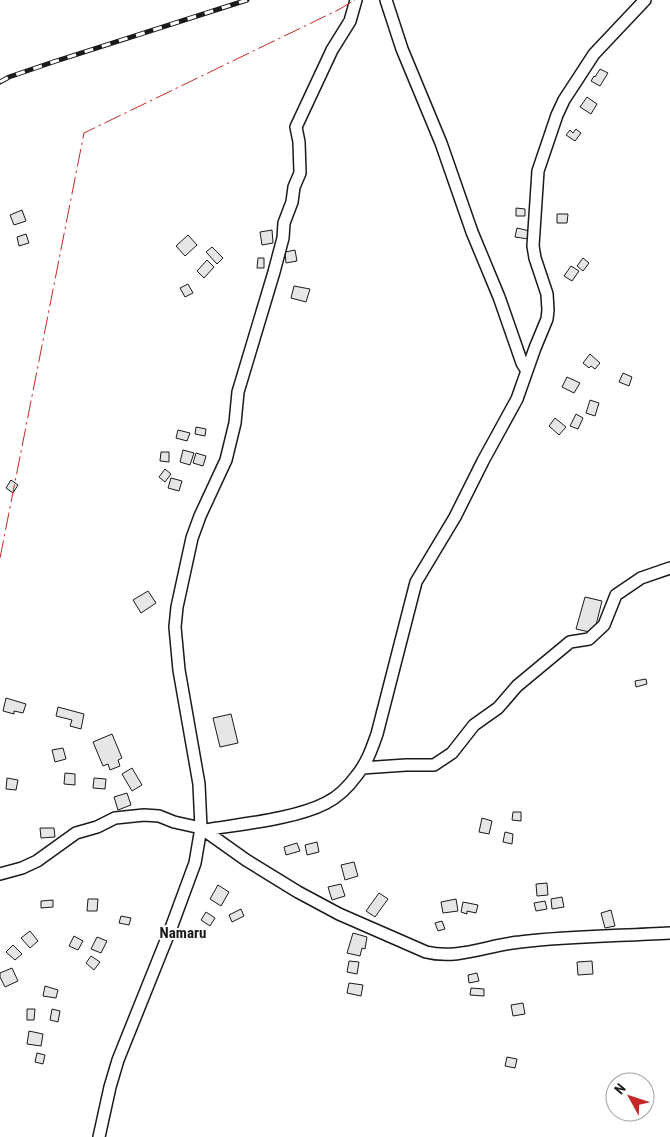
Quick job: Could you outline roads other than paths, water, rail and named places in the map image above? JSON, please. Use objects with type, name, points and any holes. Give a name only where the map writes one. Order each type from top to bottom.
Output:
[{"type":"street","points":[[99,1137],[118,1060],[172,928],[195,863],[203,829],[199,784],[179,670],[175,627],[192,538],[226,460],[235,423],[238,392],[274,272],[294,187],[300,173],[299,142],[296,127],[318,76],[350,22],[356,0]]},
{"type":"street","points":[[386,0],[402,49],[441,143],[472,232],[499,297],[526,371]]},
{"type":"street","points":[[203,829],[311,810],[344,790],[369,756],[377,734],[416,582],[455,517],[517,399],[534,348],[543,330],[548,310],[547,294],[533,246],[538,172],[557,116],[574,83],[594,54],[646,0]]},
{"type":"street","points":[[362,768],[434,765],[452,754],[474,725],[498,708],[517,686],[570,642],[589,639],[604,625],[616,595],[642,578],[670,568]]},
{"type":"street","points":[[0,874],[16,870],[37,861],[76,834],[115,818],[144,815],[159,816],[174,822],[203,829],[246,860],[298,892],[339,914],[426,952],[439,955],[456,955],[518,942],[670,933]]},
{"type":"railway","points":[[0,82],[9,77],[53,62],[247,0]]},
{"type":"district","name":"Namaru","points":[[183,933]]}]
